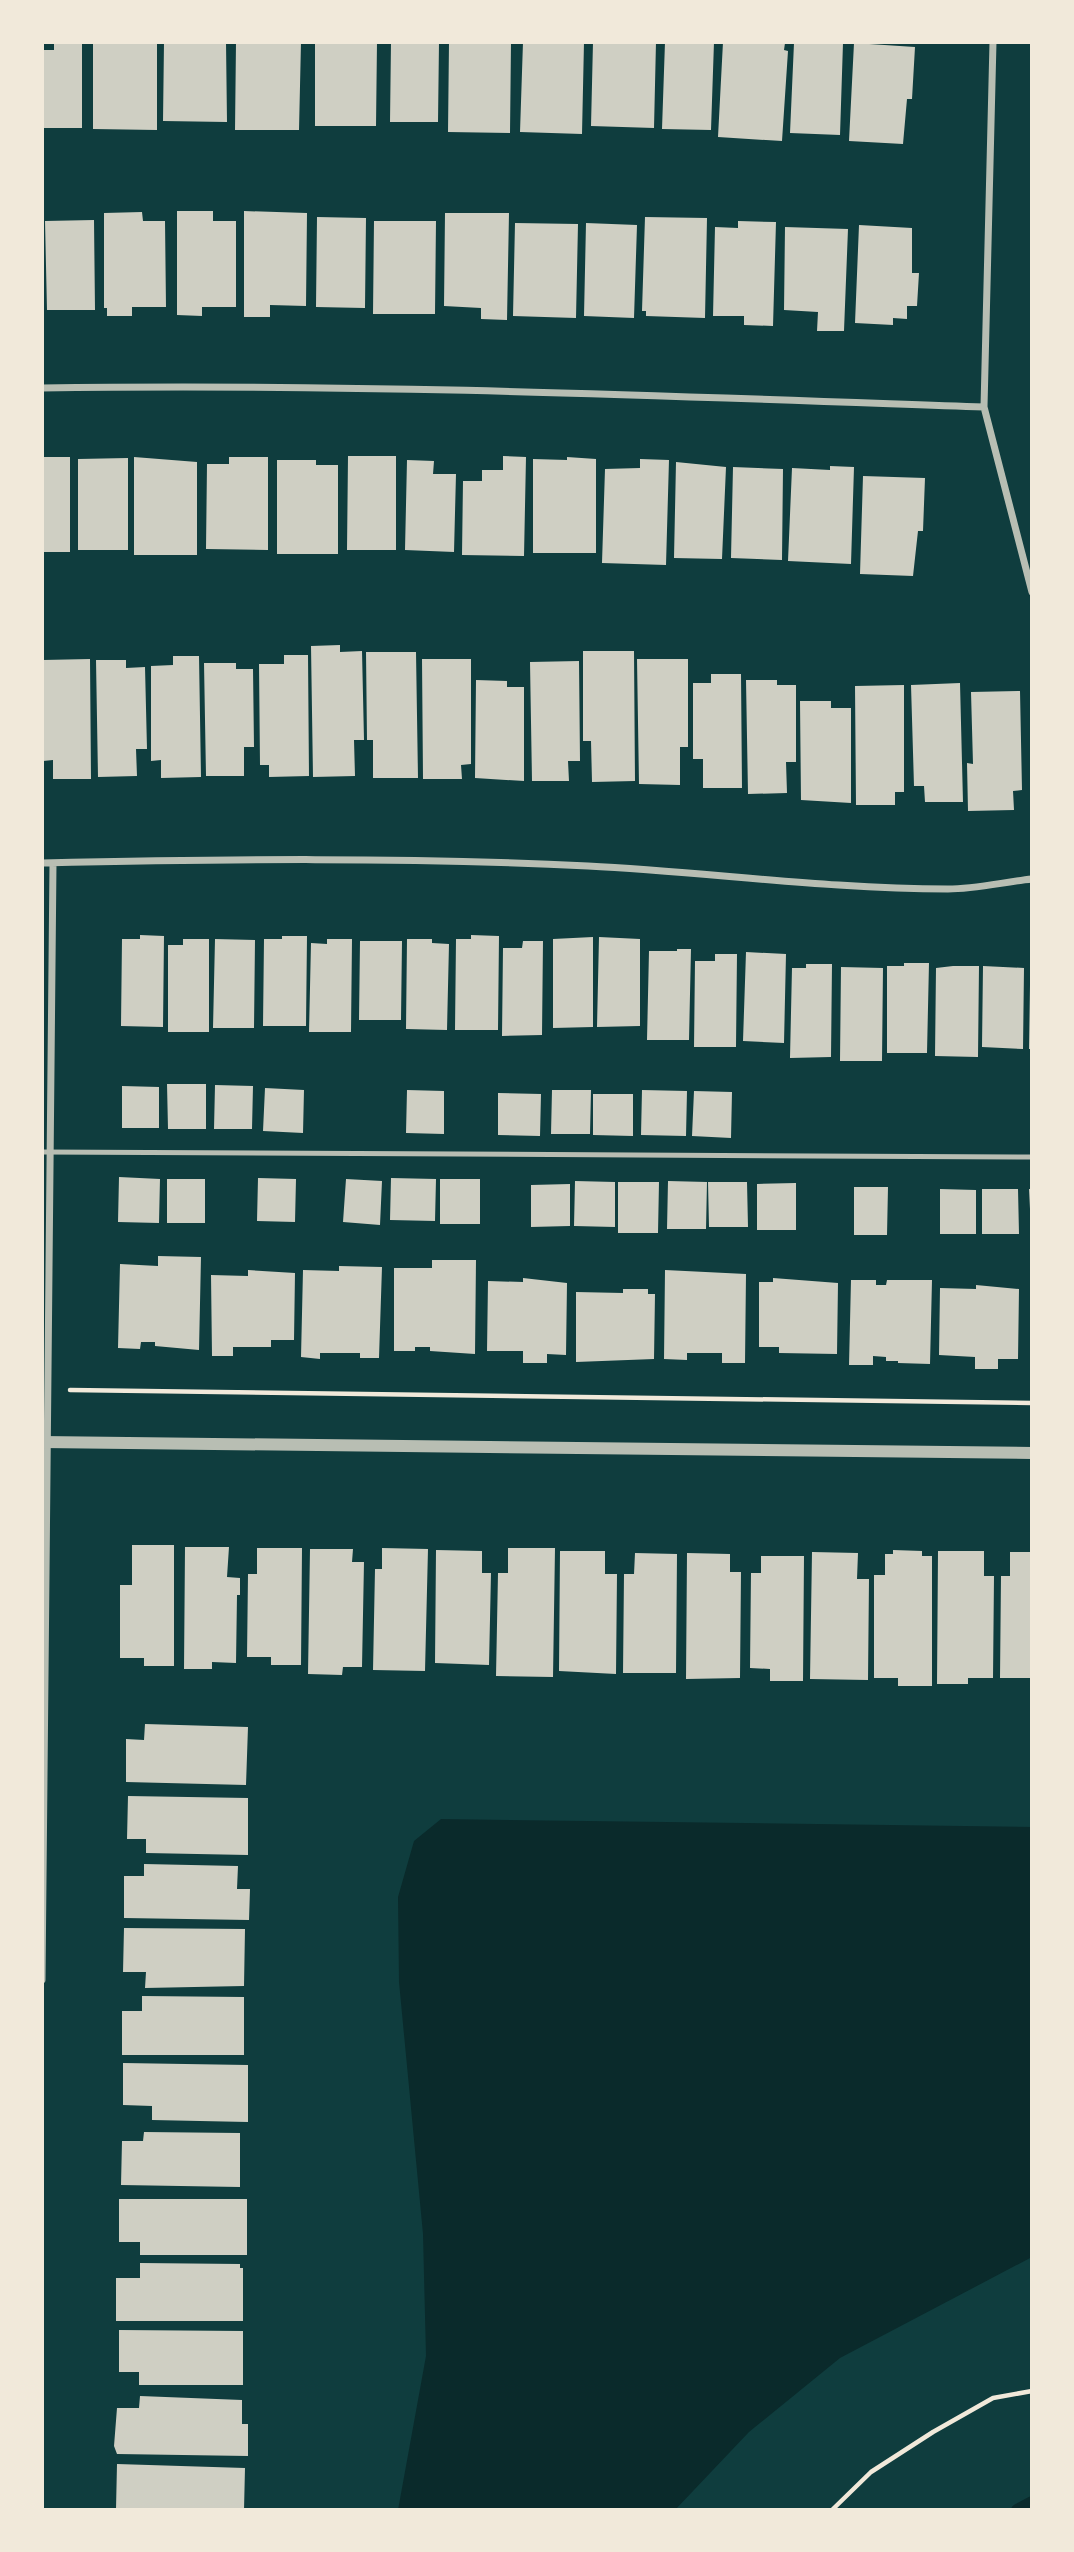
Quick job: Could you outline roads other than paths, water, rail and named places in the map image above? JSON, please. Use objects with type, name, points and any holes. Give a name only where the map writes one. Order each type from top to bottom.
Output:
[{"type":"street","points":[[993,42],[984,407],[1032,592]]},
{"type":"street","points":[[42,388],[212,385],[521,391],[984,407]]},
{"type":"street","points":[[42,863],[314,858],[499,862],[672,871],[837,886],[951,889],[1032,879]]},
{"type":"street","points":[[42,1980],[53,863]]},
{"type":"street","points":[[46,1442],[1032,1453]]},
{"type":"lane","points":[[42,1152],[1032,1157]]},
{"type":"water","points":[[441,1819],[1032,1827],[1032,2257],[840,2358],[749,2432],[675,2510],[398,2510],[426,2356],[423,2234],[399,1982],[398,1897],[414,1841]]},
{"type":"waterway","points":[[1017,2510],[1032,2502]]}]
